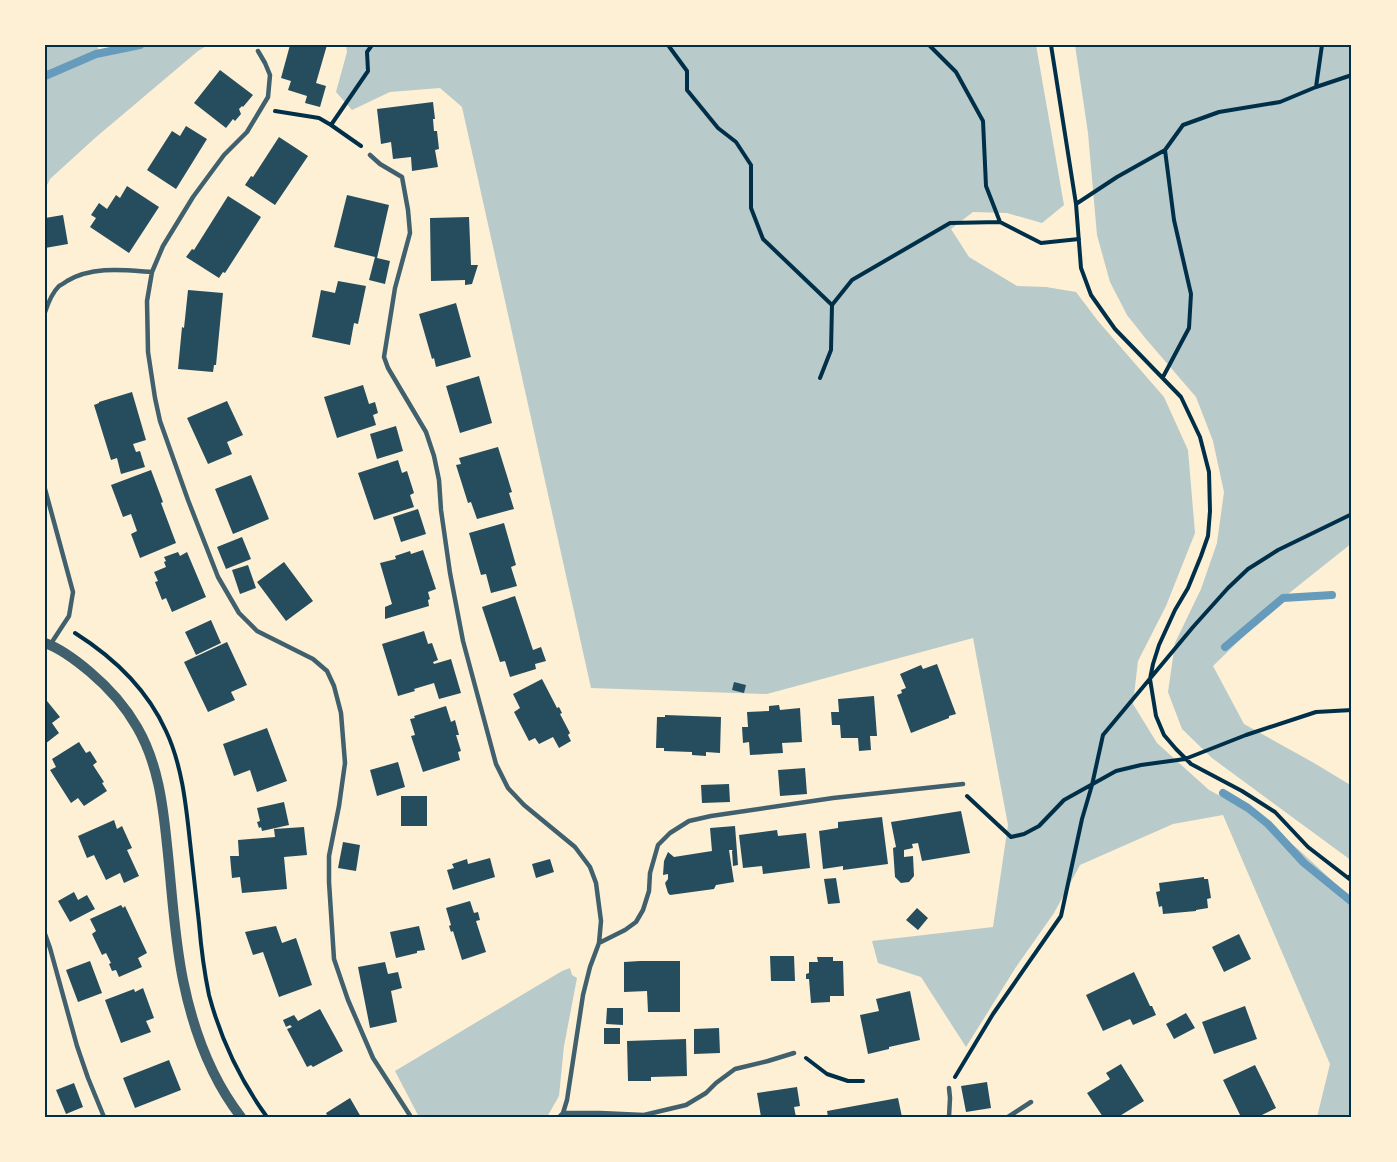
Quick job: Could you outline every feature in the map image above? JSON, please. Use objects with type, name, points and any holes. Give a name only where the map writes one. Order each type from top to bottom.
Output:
[{"type":"street","points":[[48,644],[82,666],[106,686],[129,714],[144,741],[156,774],[163,807],[178,954],[188,1001],[207,1060],[216,1079],[241,1117]]},
{"type":"lane","points":[[258,51],[270,75],[268,97],[247,132],[224,155],[193,197],[163,246],[152,272],[147,301],[148,352],[160,421],[218,577],[238,613],[257,631],[314,659],[327,671],[334,686],[342,713],[345,763],[329,856],[334,959],[348,1000],[373,1058],[411,1117]]},
{"type":"lane","points":[[370,154],[380,164],[402,177],[410,232],[395,288],[384,357],[388,368],[426,432],[435,456],[450,573],[463,642],[496,764],[508,788],[524,805],[575,848],[590,867],[599,898],[601,921],[599,943],[583,995],[567,1100],[561,1115],[600,1113],[644,1115],[686,1105],[735,1068],[794,1053]]},
{"type":"lane","points":[[45,312],[49,299],[59,286],[75,276],[94,271],[152,272]]},
{"type":"lane","points":[[45,489],[73,592],[69,616],[48,644]]},
{"type":"lane","points":[[599,943],[636,922],[643,910],[649,891],[653,859],[658,844],[689,821],[833,798],[963,784]]},
{"type":"lane","points":[[45,934],[77,1046],[104,1117]]},
{"type":"lane","points":[[949,1088],[949,1117]]},
{"type":"lane","points":[[1008,1117],[1031,1102]]},
{"type":"path","points":[[332,125],[368,71],[367,52],[372,45]]},
{"type":"path","points":[[668,45],[687,71],[687,90],[718,128],[736,142],[751,165],[751,208],[763,239],[832,305]]},
{"type":"path","points":[[929,45],[956,72],[983,121],[986,186],[1000,222]]},
{"type":"path","points":[[1051,45],[1076,204],[1081,268],[1091,295],[1115,329],[1181,397],[1200,437],[1209,472],[1208,536],[1188,588],[1175,610],[1153,664],[1150,679],[1156,716],[1164,735],[1191,764],[1242,790],[1275,812],[1308,847],[1350,879],[1352,873]]},
{"type":"path","points":[[1316,87],[1322,45]]},
{"type":"path","points":[[1076,204],[1117,177],[1166,150],[1183,125],[1219,112],[1280,102],[1352,75]]},
{"type":"path","points":[[261,108],[318,118],[332,125],[370,154]]},
{"type":"path","points":[[1163,377],[1189,328],[1191,294],[1174,220],[1166,150]]},
{"type":"path","points":[[820,378],[831,350],[832,305],[852,280],[950,223],[1000,222],[1041,243],[1079,239]]},
{"type":"path","points":[[949,1088],[993,1014],[1061,916],[1103,735],[1193,627],[1248,569],[1278,550],[1352,514]]},
{"type":"path","points":[[955,785],[1011,837],[1024,834],[1039,826],[1064,800],[1116,771],[1185,759],[1246,735],[1316,712],[1352,710]]},
{"type":"path","points":[[794,1053],[808,1058],[827,1074],[848,1081],[863,1081]]},
{"type":"shaded area","points":[[45,45],[97,45],[99,51],[130,45],[208,45],[95,138],[50,179],[45,189]]},
{"type":"shaded area","points":[[346,45],[1036,45],[1064,205],[1042,223],[1007,213],[973,212],[951,229],[969,257],[1017,286],[1046,287],[1076,292],[1164,397],[1188,450],[1195,533],[1166,606],[1138,661],[1133,704],[1157,743],[1209,790],[1252,813],[1298,849],[1352,899],[1352,1117],[1317,1117],[1330,1064],[1223,815],[1173,824],[1080,865],[1054,913],[1016,967],[966,1047],[921,977],[878,963],[872,941],[993,927],[1008,825],[973,638],[767,694],[591,688],[462,107],[440,88],[390,92],[352,110],[336,92],[347,52]]},
{"type":"shaded area","points":[[1075,45],[1352,45],[1352,543],[1283,598],[1213,666],[1244,724],[1352,786],[1352,861],[1212,758],[1182,729],[1168,692],[1175,643],[1201,589],[1217,543],[1224,492],[1213,441],[1196,397],[1127,315],[1110,282],[1097,235],[1088,133]]},
{"type":"shaded area","points":[[570,968],[572,975],[577,978],[564,1046],[559,1096],[547,1117],[419,1117],[395,1071]]},
{"type":"building","points":[[290,45],[327,45],[316,83],[326,86],[320,107],[305,103],[307,96],[288,90],[291,81],[281,78]]},
{"type":"building","points":[[220,70],[253,95],[239,109],[241,114],[235,121],[233,119],[226,128],[194,103]]},
{"type":"building","points":[[433,102],[434,131],[437,131],[439,149],[435,150],[438,167],[412,171],[411,157],[393,159],[391,142],[381,144],[377,109]]},
{"type":"building","points":[[186,126],[207,139],[176,189],[147,170],[172,131],[180,136]]},
{"type":"building","points":[[279,137],[308,156],[275,205],[245,185],[251,176],[253,177]]},
{"type":"building","points":[[127,186],[159,207],[129,253],[90,227],[96,218],[91,215],[99,203],[107,209],[116,195],[120,198]]},
{"type":"building","points":[[347,195],[389,205],[377,258],[390,261],[385,284],[369,280],[375,257],[334,247]]},
{"type":"building","points":[[228,196],[261,217],[225,273],[223,272],[219,278],[186,257],[192,249],[194,250]]},
{"type":"building","points":[[63,215],[68,244],[45,248],[45,218]]},
{"type":"building","points":[[469,217],[471,265],[478,265],[472,284],[465,285],[465,280],[431,281],[430,218]]},
{"type":"building","points":[[338,281],[366,286],[358,324],[354,323],[350,345],[312,337],[321,290],[335,293]]},
{"type":"building","points":[[188,290],[223,293],[216,365],[214,365],[213,372],[178,369]]},
{"type":"building","points":[[456,303],[471,357],[436,367],[419,314]]},
{"type":"building","points":[[479,376],[492,423],[460,433],[446,386]]},
{"type":"building","points":[[363,385],[369,404],[375,402],[378,413],[373,415],[376,425],[337,438],[324,397]]},
{"type":"building","points":[[132,392],[146,440],[133,444],[136,452],[140,451],[145,467],[121,474],[117,458],[111,460],[94,405]]},
{"type":"building","points":[[227,401],[243,435],[227,442],[232,454],[208,464],[187,418]]},
{"type":"building","points":[[396,426],[403,451],[377,459],[370,434]]},
{"type":"building","points":[[498,447],[512,492],[509,493],[514,509],[477,519],[471,502],[468,503],[456,465],[461,464],[459,458]]},
{"type":"building","points":[[398,460],[402,473],[407,471],[414,493],[410,495],[414,507],[374,520],[358,473]]},
{"type":"building","points":[[151,470],[176,543],[140,558],[131,534],[137,531],[131,514],[123,517],[111,485]]},
{"type":"building","points":[[251,475],[269,519],[233,534],[215,489]]},
{"type":"building","points":[[418,509],[426,534],[401,542],[393,517]]},
{"type":"building","points":[[504,523],[516,565],[511,567],[517,586],[491,593],[486,574],[481,575],[469,533]]},
{"type":"building","points":[[242,537],[251,559],[226,569],[217,547]]},
{"type":"building","points":[[423,550],[436,589],[428,592],[429,606],[385,619],[385,607],[392,604],[380,563],[396,559],[395,556],[410,551],[411,554]]},
{"type":"building","points":[[178,552],[180,556],[187,552],[206,597],[172,612],[166,598],[162,600],[154,572],[166,567],[164,557]]},
{"type":"building","points":[[284,562],[313,601],[286,621],[257,582]]},
{"type":"building","points":[[248,565],[256,588],[240,594],[232,570]]},
{"type":"building","points":[[515,596],[533,650],[541,647],[546,661],[535,664],[536,669],[510,677],[505,661],[500,662],[482,607]]},
{"type":"building","points":[[211,620],[221,643],[196,655],[185,632]]},
{"type":"building","points":[[424,631],[428,644],[432,643],[438,660],[433,662],[434,664],[451,659],[461,693],[439,699],[434,683],[398,696],[382,644]]},
{"type":"building","points":[[227,642],[247,685],[231,692],[235,700],[208,712],[184,662]]},
{"type":"building","points":[[937,664],[956,714],[911,733],[897,695],[906,688],[900,674],[921,665],[923,669]]},
{"type":"building","points":[[542,679],[557,708],[559,707],[562,713],[560,714],[570,733],[568,735],[571,741],[559,748],[553,737],[539,744],[535,738],[529,741],[514,712],[520,708],[513,694]]},
{"type":"building","points":[[734,682],[746,685],[744,693],[732,690]]},
{"type":"building","points":[[874,696],[877,736],[870,736],[871,750],[859,751],[858,738],[841,738],[840,725],[832,725],[831,712],[839,712],[838,699]]},
{"type":"building","points":[[47,701],[60,717],[52,723],[59,733],[45,744],[45,702]]},
{"type":"building","points":[[779,705],[780,710],[800,708],[802,742],[782,743],[783,753],[750,755],[749,742],[743,743],[742,727],[748,727],[747,712],[769,711],[769,706]]},
{"type":"building","points":[[446,706],[451,722],[455,720],[459,735],[456,735],[461,751],[458,752],[460,760],[423,772],[411,736],[415,735],[410,719]]},
{"type":"building","points":[[665,715],[721,717],[720,753],[706,752],[706,756],[692,755],[692,752],[664,751],[664,748],[656,748],[657,717],[665,717]]},
{"type":"building","points":[[267,728],[287,781],[257,792],[250,770],[234,776],[223,744]]},
{"type":"building","points":[[79,742],[86,753],[90,751],[97,762],[93,765],[107,791],[84,806],[78,798],[71,803],[50,770],[56,767],[52,759]]},
{"type":"building","points":[[398,762],[405,787],[377,796],[370,770]]},
{"type":"building","points":[[805,768],[807,794],[780,796],[778,770]]},
{"type":"building","points":[[729,784],[730,802],[702,803],[701,785]]},
{"type":"building","points":[[401,796],[427,796],[427,826],[401,826]]},
{"type":"building","points":[[284,802],[289,825],[262,831],[257,822],[260,821],[257,808]]},
{"type":"building","points":[[961,811],[970,853],[922,861],[918,843],[912,844],[913,848],[904,850],[904,857],[913,856],[914,876],[909,882],[901,883],[895,877],[893,848],[896,847],[891,822]]},
{"type":"building","points":[[882,817],[888,864],[843,870],[843,866],[823,869],[819,831],[838,828],[838,822]]},
{"type":"building","points":[[114,820],[117,829],[122,826],[132,848],[127,850],[139,876],[124,883],[120,873],[106,880],[94,855],[87,858],[78,836]]},
{"type":"building","points":[[735,826],[738,865],[733,866],[733,850],[729,850],[734,882],[716,885],[714,889],[670,895],[665,883],[668,874],[663,875],[664,861],[668,852],[674,857],[712,851],[710,828]]},
{"type":"building","points":[[304,827],[307,855],[284,857],[287,889],[242,893],[240,877],[232,878],[230,856],[239,856],[238,840],[275,837],[274,829]]},
{"type":"building","points":[[777,830],[778,836],[806,833],[810,868],[763,874],[762,866],[743,868],[739,835]]},
{"type":"building","points":[[343,842],[360,845],[356,871],[338,868]]},
{"type":"building","points":[[490,858],[495,877],[453,890],[447,870],[454,868],[452,864],[467,859],[468,864]]},
{"type":"building","points":[[550,859],[554,872],[536,878],[532,864]]},
{"type":"building","points":[[1204,877],[1208,879],[1211,898],[1207,899],[1208,908],[1163,914],[1156,892],[1160,891],[1159,883]]},
{"type":"building","points":[[836,878],[840,903],[828,904],[824,879]]},
{"type":"building","points":[[74,892],[78,900],[87,895],[95,909],[70,922],[58,901]]},
{"type":"building","points":[[470,901],[474,913],[478,912],[480,920],[476,921],[486,952],[462,960],[453,931],[451,932],[449,926],[451,925],[446,908]]},
{"type":"building","points":[[121,905],[123,908],[125,906],[147,953],[138,958],[142,967],[119,977],[116,970],[112,971],[106,953],[102,955],[92,934],[96,931],[90,919]]},
{"type":"building","points":[[917,908],[928,918],[918,930],[906,920]]},
{"type":"building","points":[[276,926],[282,943],[296,938],[312,985],[279,997],[263,952],[253,955],[245,932]]},
{"type":"building","points":[[419,926],[425,950],[396,958],[390,932]]},
{"type":"building","points":[[1239,934],[1251,959],[1224,972],[1212,947]]},
{"type":"building","points":[[770,956],[794,956],[795,981],[771,981]]},
{"type":"building","points":[[817,957],[833,957],[833,961],[843,961],[844,996],[830,996],[830,1002],[811,1003],[809,979],[806,979],[806,974],[809,973],[809,962],[818,962]]},
{"type":"building","points":[[90,961],[102,993],[78,1002],[66,970]]},
{"type":"building","points":[[680,961],[680,1012],[648,1012],[647,991],[624,992],[624,962]]},
{"type":"building","points":[[385,962],[388,974],[398,972],[402,988],[391,991],[397,1022],[370,1028],[358,967]]},
{"type":"building","points":[[1134,972],[1156,1015],[1133,1025],[1130,1019],[1103,1031],[1086,995]]},
{"type":"building","points":[[143,988],[154,1018],[146,1021],[151,1032],[121,1043],[105,1000]]},
{"type":"building","points":[[910,991],[920,1040],[868,1054],[860,1015],[879,1011],[876,999]]},
{"type":"building","points":[[1245,1006],[1257,1039],[1214,1054],[1202,1022]]},
{"type":"building","points":[[607,1008],[623,1008],[623,1025],[606,1024]]},
{"type":"building","points":[[320,1009],[343,1051],[313,1067],[311,1065],[307,1067],[287,1029],[292,1027],[290,1025],[286,1027],[283,1020],[294,1015],[298,1021]]},
{"type":"building","points":[[1186,1013],[1195,1028],[1174,1039],[1166,1024]]},
{"type":"building","points":[[604,1028],[620,1028],[620,1044],[604,1044]]},
{"type":"building","points":[[719,1028],[720,1053],[694,1054],[694,1029]]},
{"type":"building","points":[[686,1039],[687,1076],[651,1077],[651,1081],[628,1081],[627,1041]]},
{"type":"building","points":[[169,1060],[181,1090],[135,1108],[123,1078]]},
{"type":"building","points":[[1121,1064],[1144,1101],[1118,1117],[1103,1117],[1087,1093],[1110,1079],[1106,1073]]},
{"type":"building","points":[[1255,1065],[1276,1108],[1258,1117],[1241,1117],[1223,1080]]},
{"type":"building","points":[[987,1082],[991,1108],[966,1112],[961,1086]]},
{"type":"building","points":[[74,1083],[83,1107],[66,1114],[56,1090]]},
{"type":"building","points":[[797,1087],[800,1106],[794,1107],[796,1117],[761,1117],[757,1093]]},
{"type":"building","points":[[350,1098],[361,1117],[328,1117],[326,1113]]},
{"type":"building","points":[[898,1098],[902,1117],[828,1117],[827,1111]]},
{"type":"waterway","points":[[45,76],[96,54],[140,45]]},
{"type":"waterway","points":[[1225,647],[1283,598],[1332,595]]},
{"type":"waterway","points":[[1223,793],[1248,808],[1268,824],[1304,863],[1352,902]]}]
